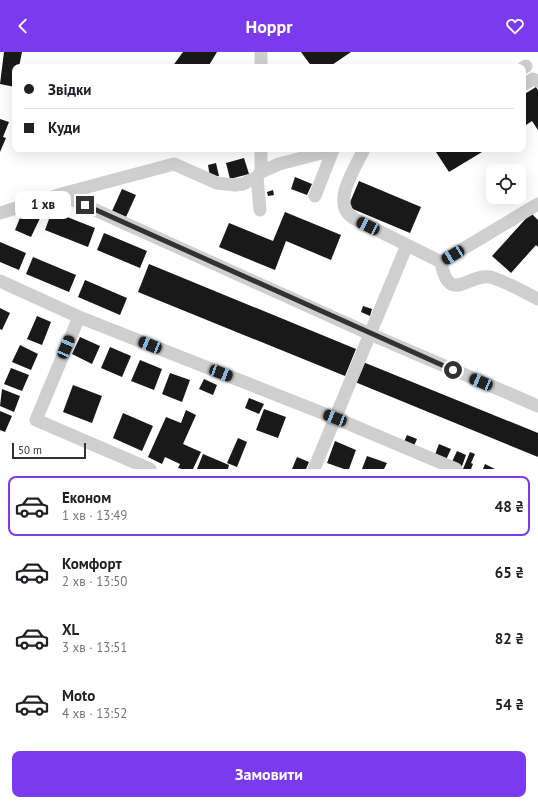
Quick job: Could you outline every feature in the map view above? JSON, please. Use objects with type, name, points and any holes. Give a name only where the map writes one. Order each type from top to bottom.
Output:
[{"type":"street","points":[[261,52],[261,64]]},
{"type":"street","points":[[526,83],[533,79],[538,81]]},
{"type":"street","points":[[260,210],[259,174],[261,152]]},
{"type":"street","points":[[0,213],[65,193],[174,164],[217,183],[225,185],[243,184],[279,164],[326,152]]},
{"type":"street","points":[[315,196],[333,152]]},
{"type":"street","points":[[363,152],[344,195],[343,206],[350,216],[441,262],[446,278],[451,283],[464,285],[486,276],[538,299]]},
{"type":"street","points":[[65,193],[71,199],[370,334],[538,406]]},
{"type":"street","points":[[441,262],[538,204]]},
{"type":"street","points":[[314,469],[407,245]]},
{"type":"street","points":[[0,281],[79,318],[335,418],[456,469]]},
{"type":"street","points":[[79,318],[36,420],[150,469]]},
{"type":"building","points":[[4,52],[22,52],[20,64],[12,64],[12,86],[0,84]]},
{"type":"building","points":[[183,52],[217,52],[210,64],[174,64]]},
{"type":"building","points":[[301,52],[351,52],[333,64],[310,64]]},
{"type":"building","points":[[536,87],[538,90],[538,130],[532,121],[526,125],[526,93]]},
{"type":"building","points":[[0,119],[9,122],[3,137],[6,138],[0,152]]},
{"type":"building","points":[[436,152],[482,152],[449,172]]},
{"type":"building","points":[[244,158],[249,174],[230,179],[226,163]]},
{"type":"building","points":[[216,163],[219,176],[210,177],[208,165]]},
{"type":"building","points":[[295,177],[312,184],[307,195],[291,189]]},
{"type":"building","points":[[359,181],[421,207],[410,233],[348,207]]},
{"type":"building","points":[[122,189],[136,195],[126,217],[112,211]]},
{"type":"building","points":[[273,190],[274,195],[268,196],[267,192]]},
{"type":"building","points":[[31,211],[41,216],[31,237],[15,230],[22,213],[29,216]]},
{"type":"building","points":[[52,211],[95,228],[88,247],[45,230]]},
{"type":"building","points":[[285,212],[341,235],[331,260],[286,241],[275,270],[219,247],[229,223],[273,241]]},
{"type":"building","points":[[531,213],[538,220],[538,247],[536,245],[511,273],[492,256]]},
{"type":"building","points":[[104,233],[147,251],[140,268],[97,250]]},
{"type":"building","points":[[0,242],[26,253],[19,270],[0,262]]},
{"type":"building","points":[[33,257],[76,275],[69,292],[26,274]]},
{"type":"building","points":[[149,264],[356,349],[345,376],[138,292]]},
{"type":"building","points":[[85,280],[127,298],[120,315],[78,297]]},
{"type":"building","points":[[363,306],[372,309],[370,316],[361,312]]},
{"type":"building","points":[[0,308],[10,313],[2,330],[0,329]]},
{"type":"building","points":[[37,316],[51,322],[42,345],[27,339]]},
{"type":"building","points":[[80,337],[100,346],[92,364],[72,354]]},
{"type":"building","points":[[20,345],[38,354],[31,370],[12,362]]},
{"type":"building","points":[[110,347],[131,356],[122,377],[101,368]]},
{"type":"building","points":[[140,360],[162,369],[154,390],[131,381]]},
{"type":"building","points":[[363,362],[538,433],[538,457],[355,382]]},
{"type":"building","points":[[11,368],[29,375],[22,391],[4,384]]},
{"type":"building","points":[[170,373],[190,380],[182,402],[162,394]]},
{"type":"building","points":[[204,379],[217,385],[213,395],[199,389]]},
{"type":"building","points":[[73,385],[102,396],[92,423],[63,412]]},
{"type":"building","points":[[2,389],[20,396],[14,412],[0,406]]},
{"type":"building","points":[[249,398],[264,404],[259,414],[245,408]]},
{"type":"building","points":[[264,409],[286,417],[278,438],[256,430]]},
{"type":"building","points":[[186,410],[196,415],[183,444],[201,452],[193,469],[178,468],[180,464],[165,457],[162,464],[148,457],[166,417],[181,423]]},
{"type":"building","points":[[0,411],[12,416],[5,432],[0,430]]},
{"type":"building","points":[[123,413],[153,426],[142,451],[113,438]]},
{"type":"building","points":[[407,435],[417,439],[413,448],[403,444]]},
{"type":"building","points":[[238,438],[247,442],[237,467],[227,463]]},
{"type":"building","points":[[335,441],[356,450],[349,469],[344,469],[327,463]]},
{"type":"building","points":[[439,444],[451,449],[445,462],[434,457]]},
{"type":"building","points":[[457,451],[466,455],[461,469],[451,464]]},
{"type":"building","points":[[470,452],[475,454],[471,463],[473,464],[471,469],[463,469]]},
{"type":"building","points":[[203,454],[229,465],[228,469],[197,469]]},
{"type":"building","points":[[367,456],[387,463],[384,469],[362,469]]},
{"type":"building","points":[[297,457],[309,462],[306,469],[292,469]]},
{"type":"building","points":[[485,464],[495,469],[483,469]]},
{"type":"route","points":[[85,205],[453,370]]}]
